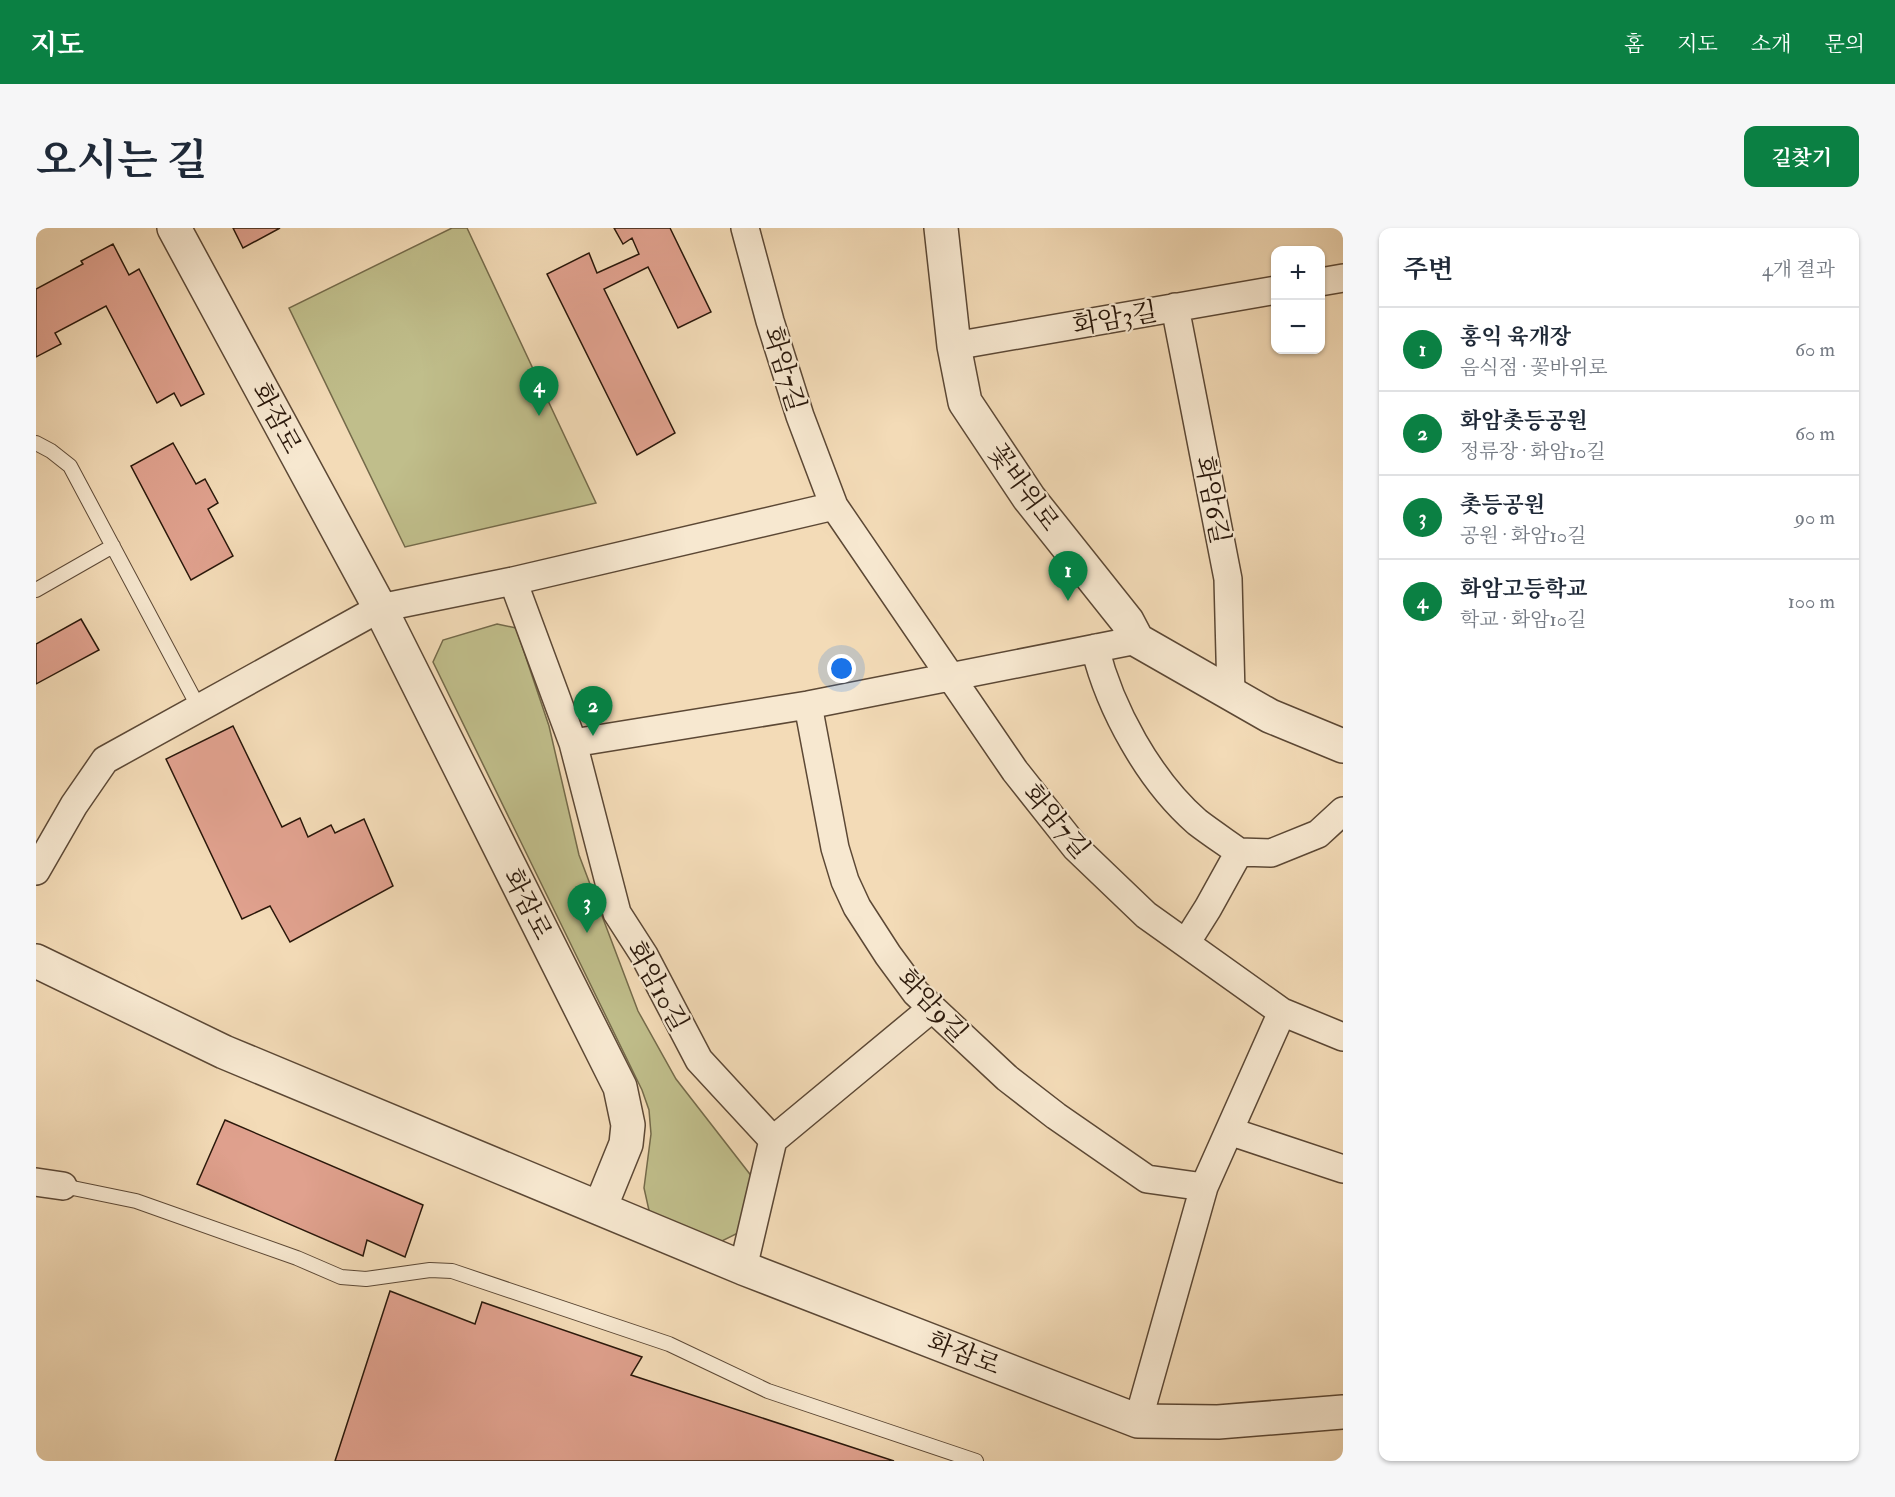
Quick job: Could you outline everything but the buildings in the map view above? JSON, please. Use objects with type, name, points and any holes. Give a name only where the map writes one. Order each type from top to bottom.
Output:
[{"type":"street","name":"화잠로","points":[[174,228],[380,608],[620,1087],[628,1125],[626,1144],[600,1208]]},
{"type":"street","name":"화암7길","points":[[745,228],[770,321],[800,416],[834,506],[1015,771],[1076,848],[1146,915],[1282,1012],[1343,1037]]},
{"type":"street","name":"꽃바위로","points":[[941,228],[954,346],[965,402],[1029,498],[1126,621],[1137,640],[1270,716],[1343,746]]},
{"type":"street","points":[[1325,281],[1343,278]]},
{"type":"street","name":"화암3길","points":[[954,346],[1271,291]]},
{"type":"street","name":"화암6길","points":[[1175,307],[1228,579],[1231,694]]},
{"type":"street","points":[[36,871],[74,805],[105,760],[380,608],[513,581],[834,506]]},
{"type":"street","name":"화암10길","points":[[513,581],[573,743],[617,913],[644,955],[699,1060],[772,1140]]},
{"type":"street","points":[[573,743],[808,705],[1137,640]]},
{"type":"street","points":[[1095,648],[1100,668],[1129,736],[1159,781],[1196,821],[1239,852],[1271,853],[1318,834],[1343,811]]},
{"type":"street","name":"화암9길","points":[[808,705],[835,848],[845,881],[857,907],[916,993],[1007,1078],[1056,1116],[1147,1179],[1204,1187]]},
{"type":"street","points":[[1186,943],[1239,852]]},
{"type":"street","name":"화잠로","points":[[36,961],[224,1052],[743,1268],[1138,1421],[1218,1422],[1343,1412]]},
{"type":"street","points":[[743,1268],[772,1140],[931,1009]]},
{"type":"street","points":[[1138,1421],[1204,1187],[1282,1012]]},
{"type":"street","points":[[1229,1131],[1343,1169]]},
{"type":"street","points":[[36,1182],[63,1186]]},
{"type":"lane","points":[[36,443],[70,466],[199,708]]},
{"type":"lane","points":[[36,590],[113,546]]},
{"type":"lane","points":[[63,1186],[136,1201],[297,1258],[342,1277],[366,1279],[430,1270],[452,1271],[669,1344],[768,1391],[976,1461]]},
{"type":"shaded area","points":[[452,228],[467,228],[596,503],[405,547],[289,308]]},
{"type":"shaded area","points":[[497,624],[516,628],[549,726],[579,855],[638,1011],[676,1079],[756,1182],[738,1233],[716,1244],[650,1215],[644,1188],[651,1134],[649,1110],[642,1090],[433,662],[443,640]]},
{"type":"place","name":"화암고등학교","points":[[539,416]]},
{"type":"place","name":"홍익 육개장","points":[[1068,601]]},
{"type":"place","name":"화암촛등공원","points":[[593,736]]},
{"type":"place","name":"촛등공원","points":[[587,933]]}]
